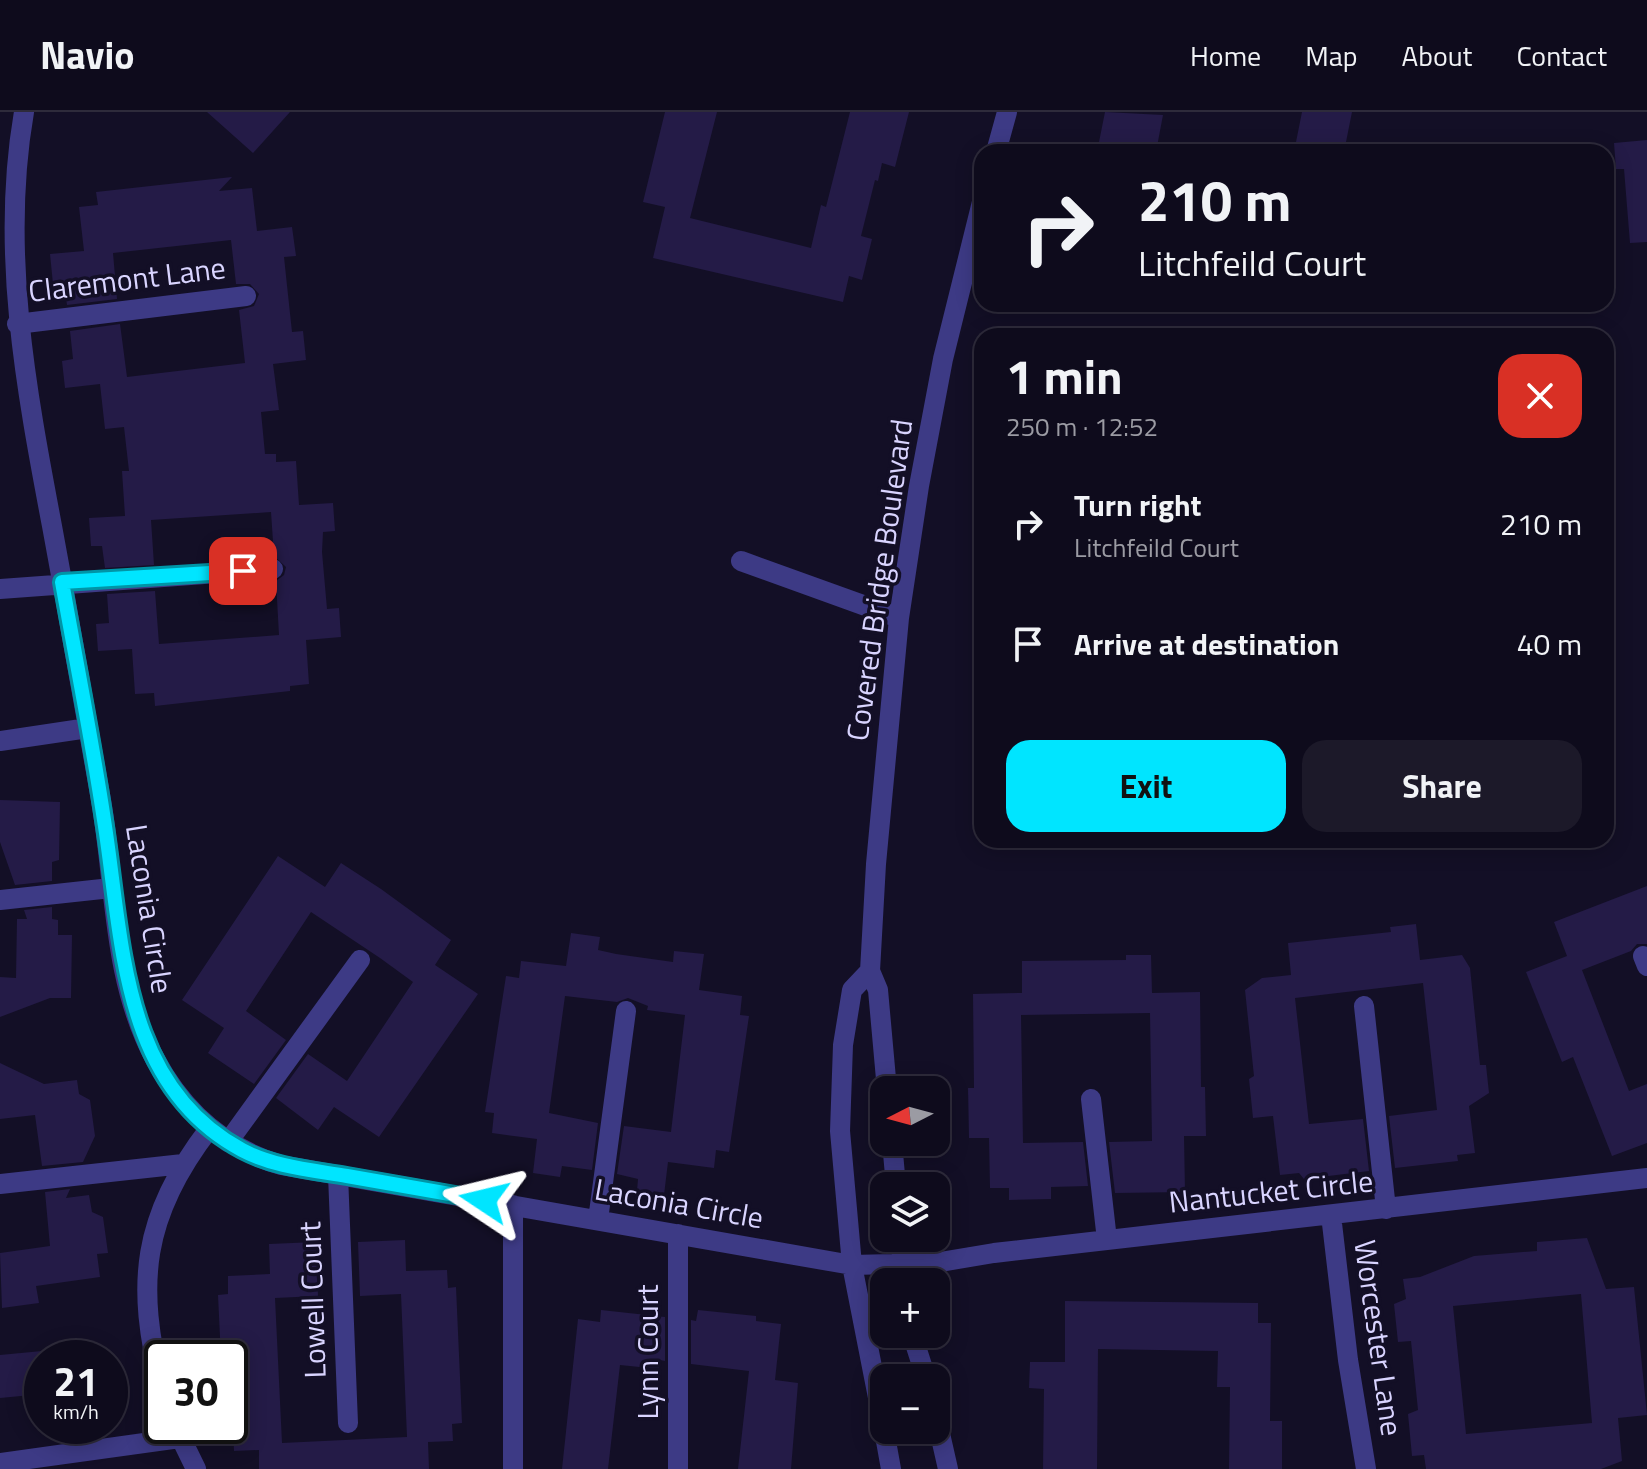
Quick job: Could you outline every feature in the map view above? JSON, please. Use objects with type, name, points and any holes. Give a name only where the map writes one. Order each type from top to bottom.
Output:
[{"type":"street","name":"Laconia Circle","points":[[24,112],[11,207],[10,311],[105,824],[125,977],[137,1019],[155,1060],[180,1098],[209,1129],[262,1159],[872,1268]]},
{"type":"street","points":[[998,144],[1007,112]]},
{"type":"street","name":"Covered Bridge Boulevard","points":[[886,1076],[878,990],[870,971],[876,864],[899,618],[943,359],[974,234]]},
{"type":"street","name":"Claremont Lane","points":[[10,311],[246,296]]},
{"type":"street","points":[[741,561],[899,618]]},
{"type":"street","points":[[0,589],[62,582],[273,569]]},
{"type":"street","points":[[0,741],[88,728]]},
{"type":"street","points":[[0,900],[111,888]]},
{"type":"street","points":[[228,1142],[360,960]]},
{"type":"street","name":"Covered Bridge Boulevard","points":[[870,971],[852,990],[843,1045],[840,1131],[852,1265],[871,1364]]},
{"type":"street","points":[[1364,1006],[1386,1209]]},
{"type":"street","points":[[598,1220],[626,1011]]},
{"type":"street","points":[[1091,1099],[1107,1240]]},
{"type":"street","points":[[152,1340],[146,1293],[149,1254],[164,1198],[183,1164],[209,1129]]},
{"type":"street","points":[[0,1184],[183,1164]]},
{"type":"street","name":"Lowell Court","points":[[338,1175],[348,1423]]},
{"type":"street","name":"Nantucket Circle","points":[[935,1268],[1107,1240],[1647,1178]]},
{"type":"street","points":[[513,1205],[513,1469]]},
{"type":"street","name":"Worcester Lane","points":[[1331,1215],[1348,1360],[1366,1469]]},
{"type":"street","name":"Lynn Court","points":[[678,1234],[678,1469]]},
{"type":"street","points":[[0,1463],[144,1438]]},
{"type":"street","points":[[183,1444],[196,1469]]},
{"type":"street","name":"Covered Bridge Boulevard","points":[[887,1444],[891,1469]]},
{"type":"street","points":[[942,1444],[948,1469]]},
{"type":"building","points":[[207,112],[290,112],[253,153]]},
{"type":"building","points":[[665,112],[717,112],[690,218],[811,248],[821,205],[826,207],[850,112],[909,112],[895,167],[882,163],[878,181],[875,180],[861,236],[872,239],[862,280],[849,276],[843,302],[653,258],[665,207],[643,202]]},
{"type":"building","points":[[1105,112],[1163,115],[1158,144],[1099,144]]},
{"type":"building","points":[[1302,112],[1352,112],[1346,144],[1296,144]]},
{"type":"building","points":[[1647,140],[1647,242],[1630,243],[1624,169],[1616,169],[1614,143]]},
{"type":"building","points":[[232,177],[219,191],[252,188],[257,231],[292,227],[296,256],[284,257],[286,276],[292,332],[303,331],[306,360],[273,364],[279,410],[261,412],[265,454],[276,454],[276,462],[296,461],[299,505],[333,503],[335,531],[323,532],[322,552],[327,609],[339,608],[341,637],[306,640],[309,684],[290,686],[290,691],[155,706],[154,693],[135,694],[132,649],[98,651],[96,624],[109,623],[107,594],[155,591],[159,644],[279,635],[276,581],[284,575],[286,567],[274,556],[271,512],[151,520],[154,565],[105,568],[102,546],[91,546],[89,518],[125,516],[122,471],[129,471],[124,427],[105,429],[100,384],[65,388],[62,361],[73,359],[70,331],[120,324],[127,377],[245,363],[239,310],[254,306],[259,294],[250,284],[236,284],[231,240],[113,253],[117,299],[67,305],[64,283],[53,284],[50,254],[84,251],[79,207],[98,205],[96,192]]},
{"type":"building","points":[[0,800],[60,802],[59,860],[52,862],[52,881],[15,885],[0,842]]},
{"type":"building","points":[[278,856],[325,887],[341,863],[381,889],[451,940],[435,965],[478,994],[379,1137],[334,1107],[318,1130],[276,1098],[308,1054],[347,1081],[413,982],[380,958],[311,912],[246,1011],[286,1040],[254,1084],[208,1053],[224,1028],[182,1000]]},
{"type":"building","points":[[1647,886],[1647,944],[1637,944],[1631,951],[1582,970],[1629,1091],[1647,1084],[1647,1143],[1612,1156],[1573,1057],[1562,1062],[1526,972],[1567,956],[1554,922]]},
{"type":"building","points":[[52,907],[52,919],[58,920],[58,935],[72,935],[71,998],[50,998],[0,1017],[0,977],[16,978],[17,919],[27,919],[24,910]]},
{"type":"building","points":[[1416,924],[1420,960],[1462,955],[1470,968],[1480,1065],[1486,1065],[1489,1093],[1469,1106],[1475,1153],[1457,1155],[1458,1161],[1395,1168],[1389,1116],[1437,1110],[1423,983],[1295,998],[1309,1124],[1363,1119],[1369,1171],[1304,1179],[1299,1173],[1280,1175],[1273,1116],[1253,1118],[1249,1079],[1254,1076],[1245,990],[1262,978],[1291,975],[1288,943],[1391,932],[1390,927]]},
{"type":"building","points":[[571,933],[600,937],[598,950],[616,954],[673,962],[674,951],[704,954],[699,990],[742,996],[740,1015],[749,1016],[729,1152],[716,1150],[714,1168],[668,1162],[664,1195],[637,1191],[638,1179],[617,1174],[624,1126],[671,1132],[685,1015],[647,1010],[648,1006],[628,998],[617,1002],[565,996],[549,1113],[598,1123],[592,1170],[562,1166],[560,1177],[533,1173],[537,1139],[492,1133],[494,1113],[485,1112],[506,976],[519,978],[521,961],[566,966]]},
{"type":"building","points":[[1126,955],[1151,955],[1152,993],[1200,992],[1201,1087],[1205,1087],[1206,1136],[1184,1136],[1185,1192],[1115,1193],[1109,1142],[1152,1141],[1150,1013],[1021,1015],[1023,1143],[1083,1142],[1088,1186],[1051,1187],[1051,1199],[1009,1200],[1009,1188],[990,1188],[989,1138],[969,1138],[968,1088],[974,1088],[973,994],[1022,993],[1022,961],[1126,960]]},
{"type":"building","points":[[0,1063],[44,1084],[77,1080],[79,1094],[90,1100],[95,1136],[83,1162],[42,1166],[35,1115],[0,1119]]},
{"type":"building","points":[[70,1189],[66,1198],[89,1195],[92,1212],[103,1217],[108,1253],[97,1254],[100,1277],[36,1286],[39,1303],[2,1308],[0,1253],[50,1246],[45,1192]]},
{"type":"building","points":[[1587,1238],[1606,1289],[1634,1287],[1647,1415],[1618,1418],[1622,1461],[1601,1469],[1426,1469],[1424,1455],[1412,1456],[1408,1414],[1418,1410],[1411,1341],[1398,1342],[1394,1304],[1406,1299],[1403,1279],[1420,1277],[1474,1256],[1537,1251],[1537,1242]],"holes":[[[1581,1294],[1592,1423],[1466,1434],[1453,1306]]]},
{"type":"building","points":[[405,1240],[406,1271],[447,1270],[448,1288],[456,1287],[462,1423],[452,1424],[453,1441],[428,1442],[429,1469],[259,1469],[259,1450],[234,1451],[234,1444],[248,1444],[248,1340],[220,1340],[218,1295],[228,1294],[228,1276],[270,1274],[269,1244],[316,1242],[318,1296],[275,1298],[282,1443],[407,1437],[401,1294],[360,1296],[358,1242]]},
{"type":"building","points":[[1065,1301],[1258,1303],[1258,1323],[1271,1323],[1270,1421],[1282,1421],[1282,1469],[1229,1469],[1230,1387],[1217,1387],[1218,1351],[1098,1349],[1097,1469],[1043,1469],[1044,1389],[1029,1388],[1030,1362],[1065,1362]]},
{"type":"building","points":[[601,1310],[665,1317],[665,1361],[660,1360],[659,1369],[620,1365],[608,1469],[562,1469],[578,1319],[600,1322]]},
{"type":"building","points":[[698,1310],[756,1316],[756,1321],[781,1324],[775,1380],[798,1383],[791,1469],[738,1469],[749,1371],[691,1364],[691,1320],[696,1321]]},
{"type":"building","points":[[24,1353],[24,1396],[0,1398],[0,1355]]},
{"type":"route","points":[[243,571],[62,582],[105,824],[125,977],[137,1019],[155,1060],[193,1115],[242,1150],[281,1165],[484,1200]]}]
